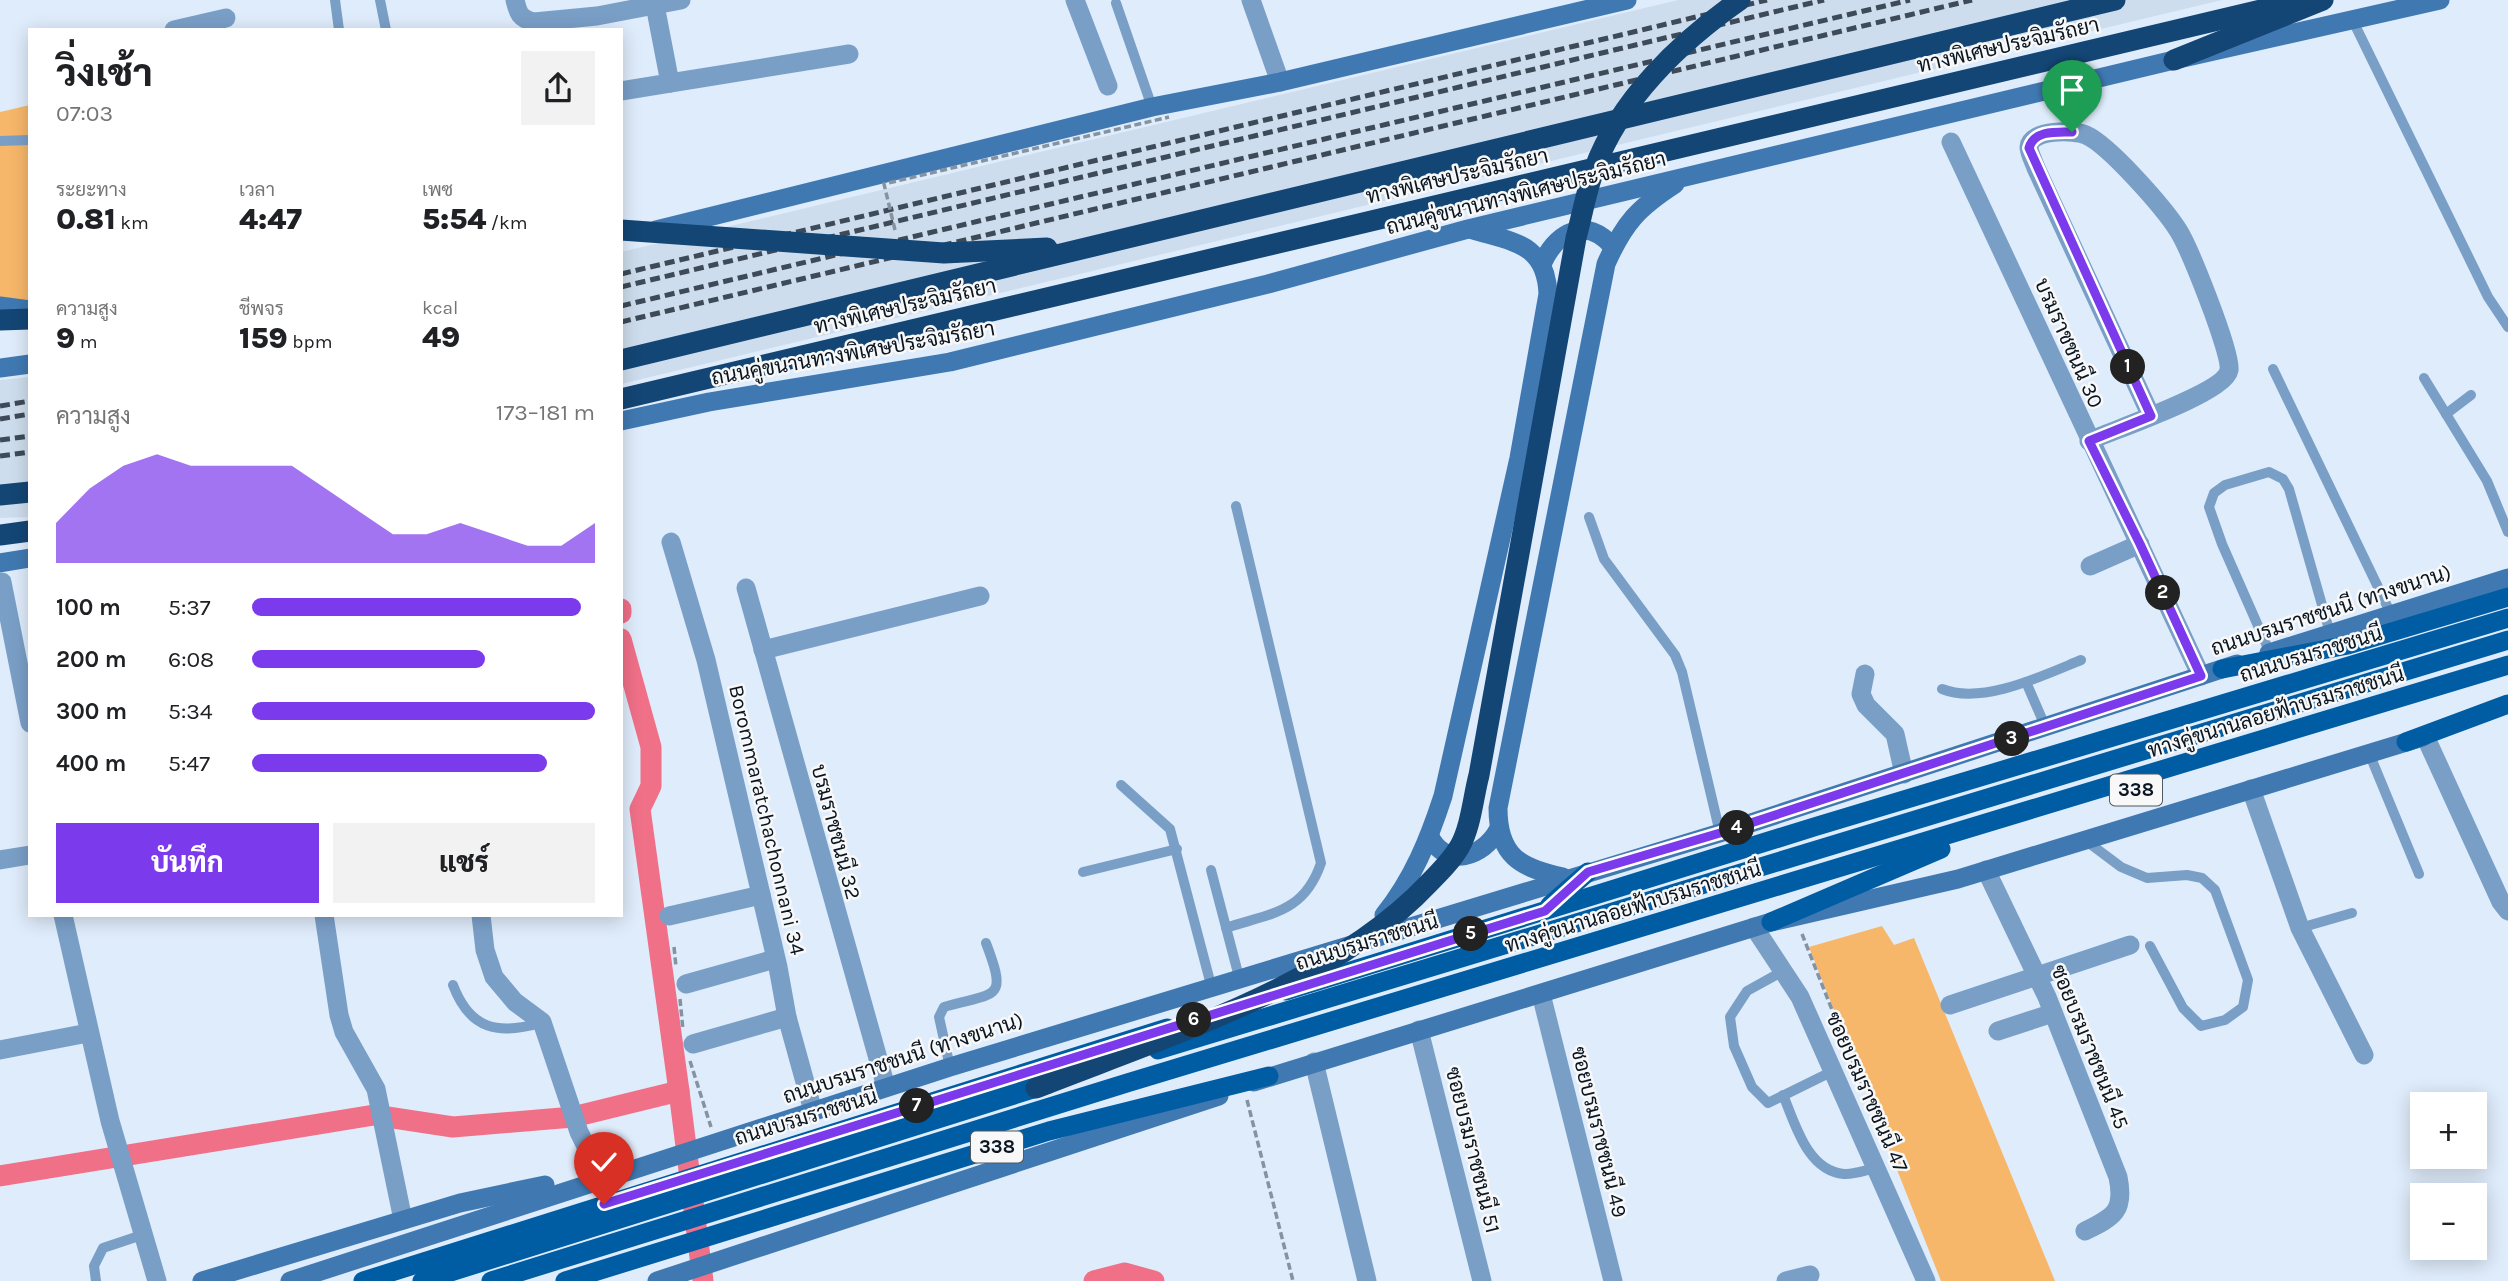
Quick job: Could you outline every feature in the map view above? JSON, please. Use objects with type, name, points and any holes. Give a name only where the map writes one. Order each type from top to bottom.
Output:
[{"type":"highway","points":[[1036,1088],[1184,1030],[1330,961],[1409,904],[1454,856],[1465,833],[1479,775],[1576,239],[1594,169],[1629,104],[1666,62],[1711,20],[1740,0]]},
{"type":"highway","name":"ทางพิเศษประจิมรัถยา","points":[[623,360],[2115,0]]},
{"type":"highway","name":"ทางพิเศษประจิมรัถยา","points":[[623,399],[2303,0]]},
{"type":"highway","points":[[2174,60],[2323,0]]},
{"type":"highway","points":[[623,229],[944,253],[1006,252],[1126,240]]},
{"type":"highway","points":[[0,320],[28,319]]},
{"type":"highway","points":[[0,495],[28,492]]},
{"type":"highway","points":[[0,536],[28,531]]},
{"type":"main road","points":[[623,239],[1152,107],[1280,82],[1626,0]]},
{"type":"main road","name":"ถนนคู่ขนานทางพิเศษประจิมรัถยา","points":[[623,421],[767,391],[950,362],[1268,284],[1468,229],[2174,60],[2440,0]]},
{"type":"main road","points":[[1568,878],[1538,872],[1520,864],[1507,850],[1498,830],[1498,808],[1606,264],[1632,216],[1686,177]]},
{"type":"main road","points":[[1367,938],[1400,896],[1430,837],[1443,796],[1519,458],[1548,294],[1542,264],[1534,253],[1520,244],[1468,229]]},
{"type":"main road","points":[[1542,264],[1550,246],[1565,233],[1590,230],[1603,235],[1614,247]]},
{"type":"main road","points":[[0,306],[28,310]]},
{"type":"main road","points":[[0,368],[28,364]]},
{"type":"main road","points":[[1,572],[28,559]]},
{"type":"main road","name":"ถนนบรมราชชนนี (ทางขนาน)","points":[[1568,878],[1720,833],[2508,578]]},
{"type":"main road","points":[[2222,669],[2348,645],[2508,597]]},
{"type":"main road","name":"ถนนบรมราชชนนี","points":[[363,1281],[685,1178],[1815,827],[2508,618]]},
{"type":"main road","name":"ทางคู่ขนานลอยฟ้าบรมราชชนนี","points":[[422,1281],[1036,1088],[2508,640]]},
{"type":"main road","name":"ทางคู่ขนานลอยฟ้าบรมราชชนนี","points":[[491,1281],[1127,1083],[2508,665]]},
{"type":"main road","name":"338","points":[[1762,925],[1946,846],[2508,676]]},
{"type":"main road","points":[[2406,742],[2508,704]]},
{"type":"main road","name":"338","points":[[565,1281],[728,1228],[1098,1117],[1269,1076],[1762,925],[1986,870],[2508,713]]},
{"type":"main road","points":[[1430,837],[1436,848],[1450,856],[1470,856],[1492,840],[1498,830]]},
{"type":"main road","points":[[1545,911],[1588,872]]},
{"type":"main road","name":"ถนนบรมราชชนนี","points":[[1211,985],[1568,878]]},
{"type":"main road","name":"ถนนบรมราชชนนี (ทางขนาน)","points":[[290,1281],[601,1177],[1211,985]]},
{"type":"main road","name":"338","points":[[657,1281],[1095,1139],[1269,1076]]},
{"type":"main road","points":[[202,1281],[403,1220],[504,1193],[601,1177]]},
{"type":"street","points":[[514,0],[524,20],[534,22],[597,16],[654,2],[681,0]]},
{"type":"street","points":[[1075,0],[1108,86]]},
{"type":"street","points":[[1251,0],[1280,82]]},
{"type":"street","points":[[654,2],[670,83]]},
{"type":"street","points":[[181,28],[226,16]]},
{"type":"street","points":[[623,90],[849,54]]},
{"type":"street","points":[[2089,441],[2151,416],[2212,388],[2224,379],[2229,370],[2226,347],[2180,233],[2161,207],[2102,146],[2086,135],[2072,132],[2042,135],[2031,143],[2029,148],[2036,168],[2151,416]]},
{"type":"street","name":"บรมราชชนนี 30","points":[[1951,142],[2201,676]]},
{"type":"street","name":"Borommaratchachonnani 34","points":[[671,542],[706,660],[787,1017],[813,1111]]},
{"type":"street","points":[[2090,566],[2140,544]]},
{"type":"street","points":[[1,572],[9,673],[28,718]]},
{"type":"street","name":"บรมราชชนนี 32","points":[[746,588],[886,1087]]},
{"type":"street","points":[[763,650],[980,596]]},
{"type":"street","points":[[1865,674],[1861,694],[1866,705],[1895,734],[1903,774]]},
{"type":"street","points":[[2425,737],[2508,911]]},
{"type":"street","points":[[2251,789],[2300,928],[2364,1055]]},
{"type":"street","points":[[0,860],[28,855]]},
{"type":"street","name":"ซอยบรมราชชนนี 45","points":[[1986,870],[2053,1013],[2118,1177],[2122,1198],[2108,1220],[2085,1231]]},
{"type":"street","points":[[668,916],[761,895]]},
{"type":"street","points":[[63,917],[110,1121],[157,1281]]},
{"type":"street","points":[[324,917],[339,1015],[377,1097],[403,1220]]},
{"type":"street","points":[[481,917],[485,950],[494,978],[516,1002],[541,1022],[579,1132],[601,1177]]},
{"type":"street","name":"ซอยบรมราชชนนี 47","points":[[1762,925],[1783,971],[1800,997],[1926,1281]]},
{"type":"street","points":[[1950,1005],[2036,974],[2130,945]]},
{"type":"street","points":[[686,984],[775,959]]},
{"type":"street","name":"ซอยบรมราชชนนี 49","points":[[1541,993],[1613,1281]]},
{"type":"street","points":[[1998,1031],[2053,1013]]},
{"type":"street","points":[[693,1044],[787,1017]]},
{"type":"street","name":"ซอยบรมราชชนนี 51","points":[[1419,1030],[1482,1281]]},
{"type":"street","points":[[0,1050],[88,1033]]},
{"type":"street","points":[[1314,1062],[1367,1281]]},
{"type":"street","points":[[1786,1281],[1810,1275]]},
{"type":"lane","points":[[335,0],[339,28]]},
{"type":"lane","points":[[380,0],[386,28]]},
{"type":"lane","points":[[1116,3],[1152,107]]},
{"type":"lane","points":[[2353,21],[2488,297],[2508,327]]},
{"type":"lane","points":[[0,141],[28,140]]},
{"type":"lane","points":[[2273,369],[2391,614]]},
{"type":"lane","points":[[2424,378],[2487,481],[2508,532]]},
{"type":"lane","points":[[2446,414],[2471,395]]},
{"type":"lane","points":[[2270,653],[2222,544],[2209,507],[2214,493],[2225,485],[2269,472],[2283,479],[2289,489],[2330,634]]},
{"type":"lane","points":[[1226,928],[1296,905],[1315,883],[1321,863],[1236,506]]},
{"type":"lane","points":[[1589,517],[1604,559],[1678,664],[1720,833]]},
{"type":"lane","points":[[1942,689],[1958,695],[2026,682],[2081,660]]},
{"type":"lane","points":[[2026,682],[2046,728]]},
{"type":"lane","points":[[2369,753],[2419,874]]},
{"type":"lane","points":[[1121,785],[1170,829],[1211,985]]},
{"type":"lane","points":[[2085,840],[2121,867],[2147,878],[2187,875],[2202,878],[2215,890],[2248,980],[2243,1007],[2225,1020],[2201,1026],[2183,1008],[2150,946]]},
{"type":"lane","points":[[1083,872],[1177,849]]},
{"type":"lane","points":[[1211,870],[1239,978]]},
{"type":"lane","points":[[2300,928],[2352,913]]},
{"type":"lane","points":[[950,1067],[939,1017],[944,1007],[992,993],[997,986],[998,976],[986,943]]},
{"type":"lane","points":[[1783,971],[1747,991],[1730,1017],[1734,1046],[1752,1087],[1768,1103],[1833,1071]]},
{"type":"lane","points":[[453,985],[461,1006],[478,1022],[494,1028],[518,1030],[541,1022]]},
{"type":"lane","points":[[1783,1095],[1806,1149],[1821,1165],[1843,1174],[1876,1168]]},
{"type":"lane","points":[[96,1281],[94,1266],[103,1248],[142,1236]]},
{"type":"path","points":[[1243,1087],[1293,1281]]},
{"type":"shaded area","points":[[1678,0],[2222,0],[623,384],[623,252]]},
{"type":"shaded area","points":[[28,105],[28,303],[0,299],[0,112]]},
{"type":"shaded area","points":[[28,377],[28,517],[0,518],[0,380]]},
{"type":"shaded area","points":[[1882,926],[1894,945],[1914,938],[2055,1281],[1941,1281],[1809,947]]},
{"type":"waterway","points":[[623,646],[651,747],[651,786],[640,809],[679,1091]]},
{"type":"waterway","points":[[0,1176],[374,1115],[453,1127],[573,1117],[679,1091],[703,1281]]},
{"type":"waterway","points":[[1094,1281],[1125,1273],[1154,1281]]},
{"type":"railway","points":[[623,274],[1767,0]]},
{"type":"railway","points":[[623,287],[1824,0]]},
{"type":"railway","points":[[623,306],[1910,0]]},
{"type":"railway","points":[[623,322],[1972,0]]},
{"type":"railway","points":[[0,406],[28,401]]},
{"type":"railway","points":[[0,419],[28,414]]},
{"type":"railway","points":[[0,440],[28,436]]},
{"type":"railway","points":[[0,456],[28,452]]},
{"type":"route","points":[[604,1204],[1545,911],[1588,872],[1720,833],[2201,676],[2089,441],[2151,416],[2029,148],[2036,138],[2042,135],[2072,132]]}]
